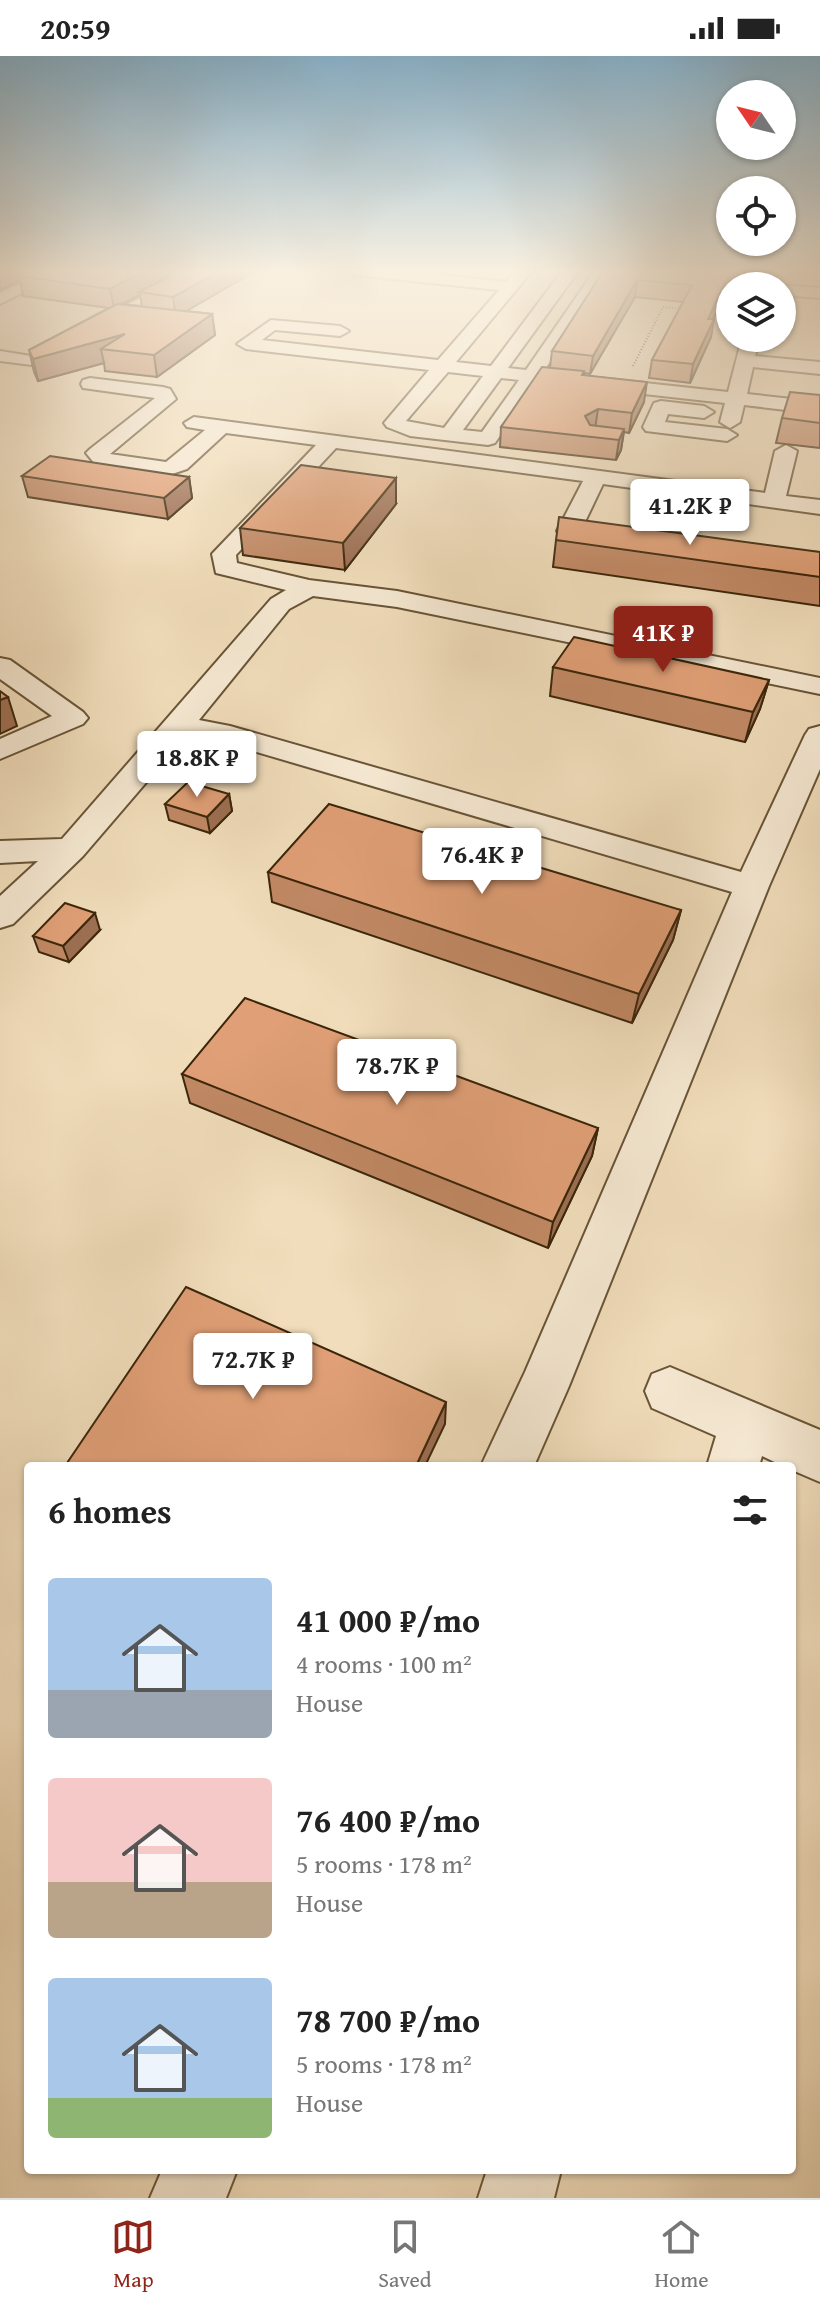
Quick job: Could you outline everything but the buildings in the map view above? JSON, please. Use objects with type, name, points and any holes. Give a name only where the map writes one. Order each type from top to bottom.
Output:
[{"type":"street","points":[[438,370],[394,423],[410,430],[488,439],[534,370]]},
{"type":"street","points":[[486,370],[624,385],[733,408],[820,408]]},
{"type":"street","points":[[642,444],[721,453],[743,370]]},
{"type":"street","points":[[449,435],[495,371]]},
{"type":"street","points":[[733,408],[819,390],[820,382]]},
{"type":"street","points":[[90,384],[163,393],[166,399],[97,453],[103,459],[169,469],[221,427]]},
{"type":"street","points":[[144,417],[820,507]]},
{"type":"street","points":[[395,449],[410,430]]},
{"type":"street","points":[[330,442],[224,554],[225,568],[309,588],[397,599],[820,686]]},
{"type":"street","points":[[774,501],[786,451]]},
{"type":"street","points":[[711,493],[718,467]]},
{"type":"street","points":[[596,477],[569,531],[632,540]]},
{"type":"street","points":[[0,916],[71,849],[280,604],[309,588]]},
{"type":"street","points":[[0,666],[73,718],[0,750]]},
{"type":"street","points":[[179,726],[219,732],[752,886]]},
{"type":"street","points":[[509,1462],[544,1386],[752,886],[820,735]]},
{"type":"street","points":[[0,852],[71,849]]},
{"type":"street","points":[[670,1391],[739,1445],[820,1456]]},
{"type":"street","points":[[188,2198],[198,2174]]},
{"type":"street","points":[[516,2198],[523,2174]]},
{"type":"path","points":[[624,385],[632,370]]}]
